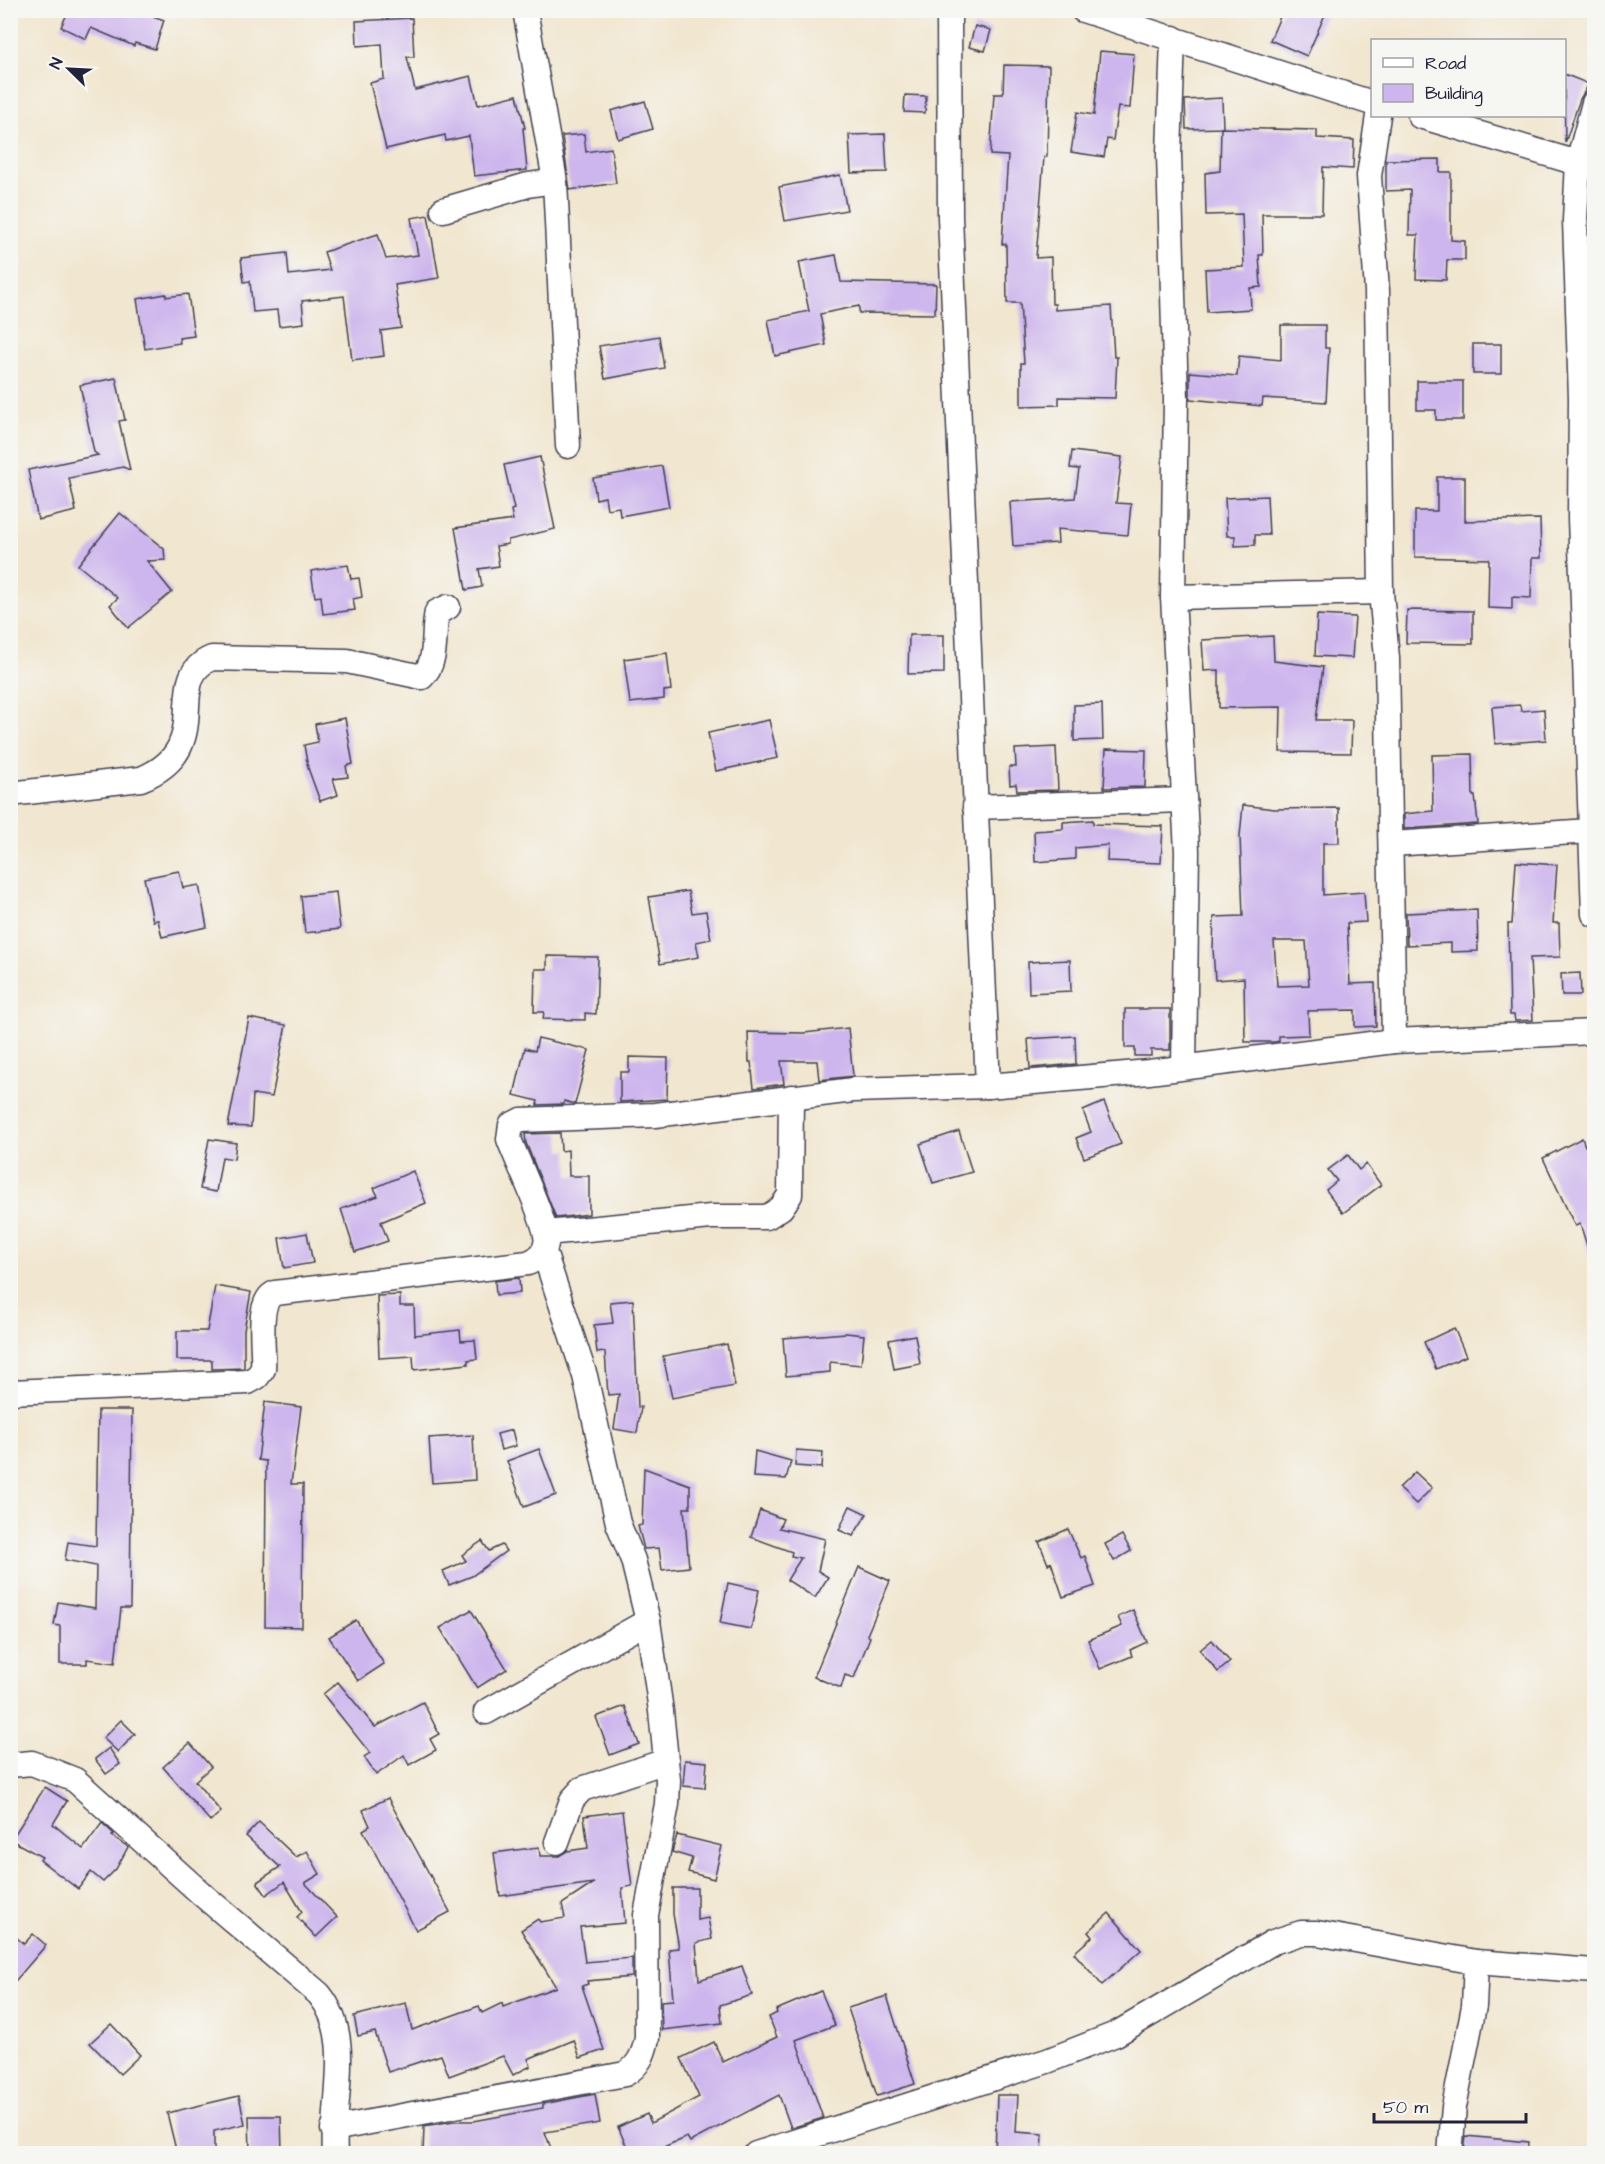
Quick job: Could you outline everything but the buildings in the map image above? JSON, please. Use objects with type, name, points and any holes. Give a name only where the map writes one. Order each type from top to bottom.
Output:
[{"type":"street","points":[[525,10],[555,181],[568,446]]},
{"type":"street","points":[[949,10],[950,217],[988,1086]]},
{"type":"street","points":[[1083,10],[1371,103]]},
{"type":"street","points":[[1173,38],[1169,154],[1176,399],[1173,597],[1187,851],[1184,1067]]},
{"type":"street","points":[[1594,103],[1586,165],[1575,220],[1581,398],[1580,518],[1591,724],[1590,831],[1594,914]]},
{"type":"street","points":[[1378,117],[1369,176],[1377,291],[1381,592],[1388,658],[1394,1041]]},
{"type":"street","points":[[1423,117],[1586,165]]},
{"type":"street","points":[[443,210],[528,185],[555,181]]},
{"type":"street","points":[[1173,597],[1381,592]]},
{"type":"street","points":[[10,794],[141,779],[157,772],[177,754],[183,739],[191,672],[201,663],[212,658],[347,661],[422,677],[428,671],[433,658],[437,612],[448,607]]},
{"type":"street","points":[[975,807],[1184,800]]},
{"type":"street","points":[[1392,844],[1590,831]]},
{"type":"street","points":[[333,2129],[625,2074],[640,2061],[647,2038],[644,1948],[646,1915],[667,1804],[666,1761],[648,1621],[633,1560],[618,1523],[585,1376],[545,1242],[509,1139],[509,1130],[515,1121],[654,1115],[853,1090],[988,1086],[1184,1067],[1394,1041],[1594,1032]]},
{"type":"street","points":[[545,1242],[711,1217],[767,1217],[781,1208],[790,1195],[791,1097]]},
{"type":"street","points":[[10,1392],[248,1382],[257,1377],[263,1369],[263,1307],[270,1295],[528,1263],[537,1259],[545,1242]]},
{"type":"street","points":[[486,1712],[648,1621]]},
{"type":"street","points":[[557,1842],[572,1800],[582,1789],[666,1761]]},
{"type":"street","points":[[10,1765],[32,1763],[75,1780],[204,1896],[319,1994],[332,2013],[338,2038],[333,2129],[335,2154]]},
{"type":"street","points":[[756,2154],[1047,2061],[1116,2034],[1180,1999],[1236,1963],[1289,1936],[1317,1933],[1476,1962],[1594,1971]]},
{"type":"street","points":[[1450,2154],[1454,2107],[1474,2006],[1476,1962]]}]
